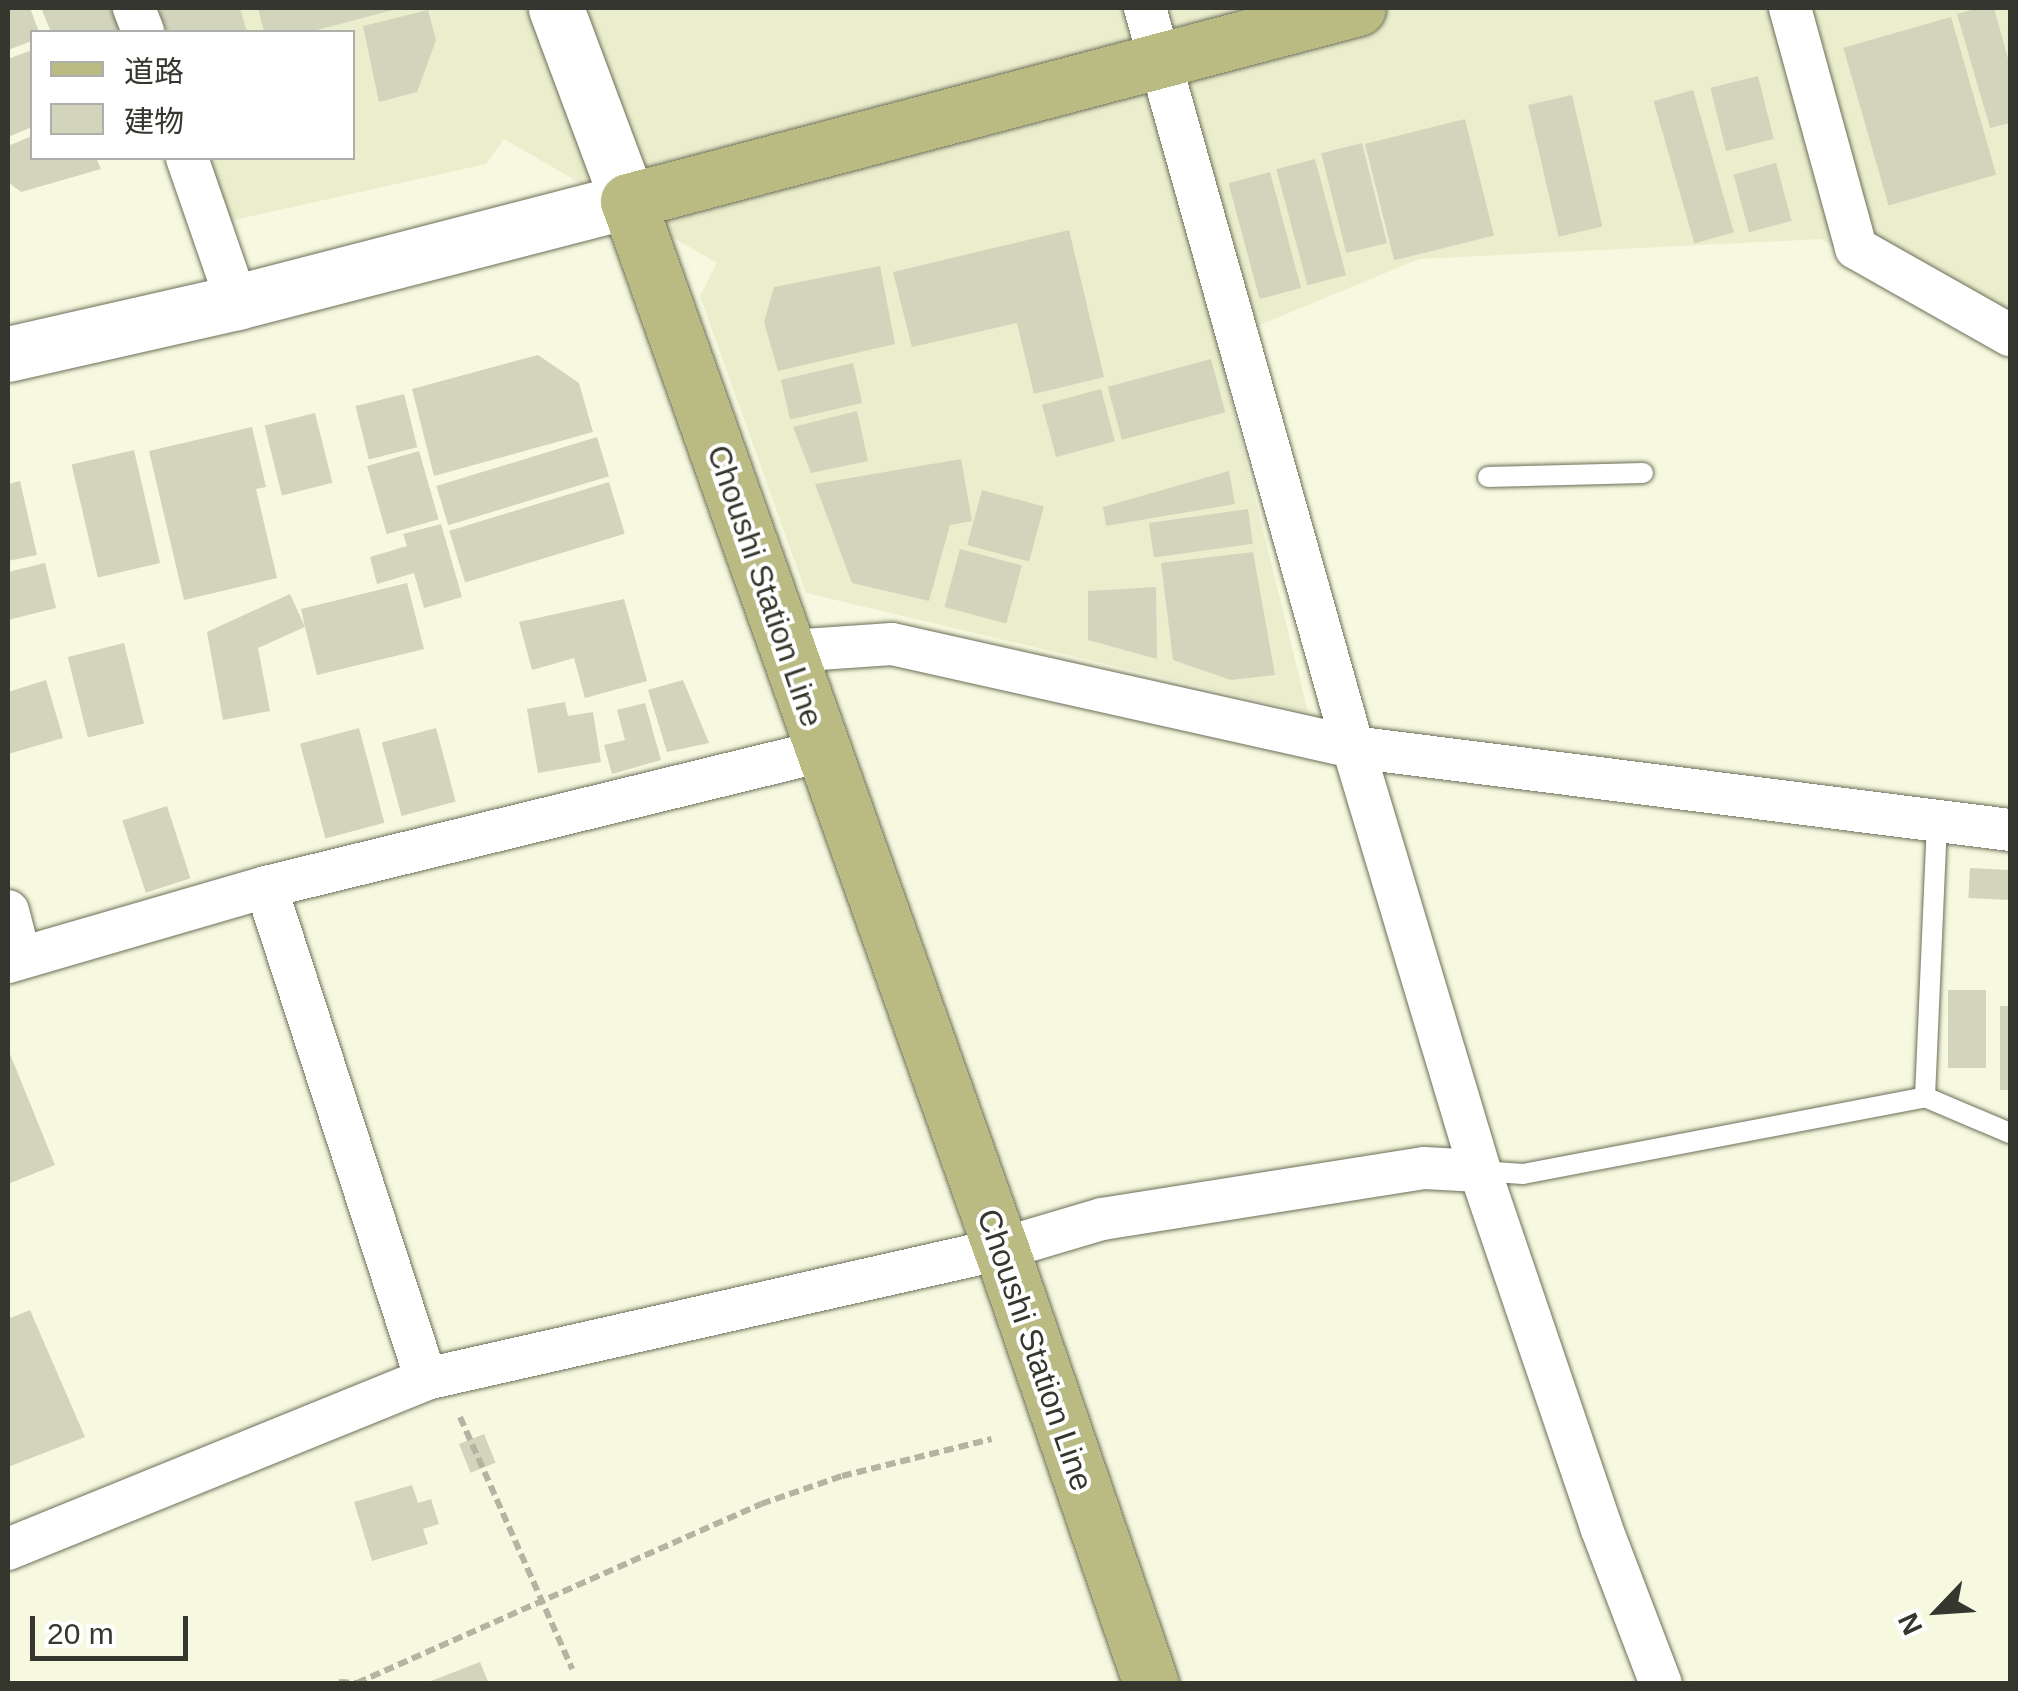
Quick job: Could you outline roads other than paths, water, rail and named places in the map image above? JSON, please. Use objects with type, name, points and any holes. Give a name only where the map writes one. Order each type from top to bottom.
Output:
[{"type":"main road","points":[[628,202],[1358,8]]},
{"type":"main road","name":"Choushi Station Line","points":[[628,202],[790,651],[1151,1684]]},
{"type":"street","points":[[8,354],[237,302],[628,202],[556,8]]},
{"type":"street","points":[[1145,8],[1353,747],[1480,1172],[1601,1527],[1661,1684]]},
{"type":"street","points":[[1790,8],[1856,248],[2010,335]]},
{"type":"street","points":[[188,160],[237,302]]},
{"type":"street","points":[[790,651],[892,644],[1353,747],[1937,817],[2010,830]]},
{"type":"street","points":[[8,911],[14,959],[266,888],[822,751]]},
{"type":"street","points":[[266,888],[432,1377]]},
{"type":"street","points":[[8,1550],[432,1377],[1001,1249],[1102,1219],[1424,1168],[1480,1172]]},
{"type":"lane","points":[[1488,477],[1643,473]]},
{"type":"lane","points":[[1925,1096],[1937,817]]},
{"type":"lane","points":[[1480,1172],[1524,1174],[1925,1096],[2010,1133]]}]
